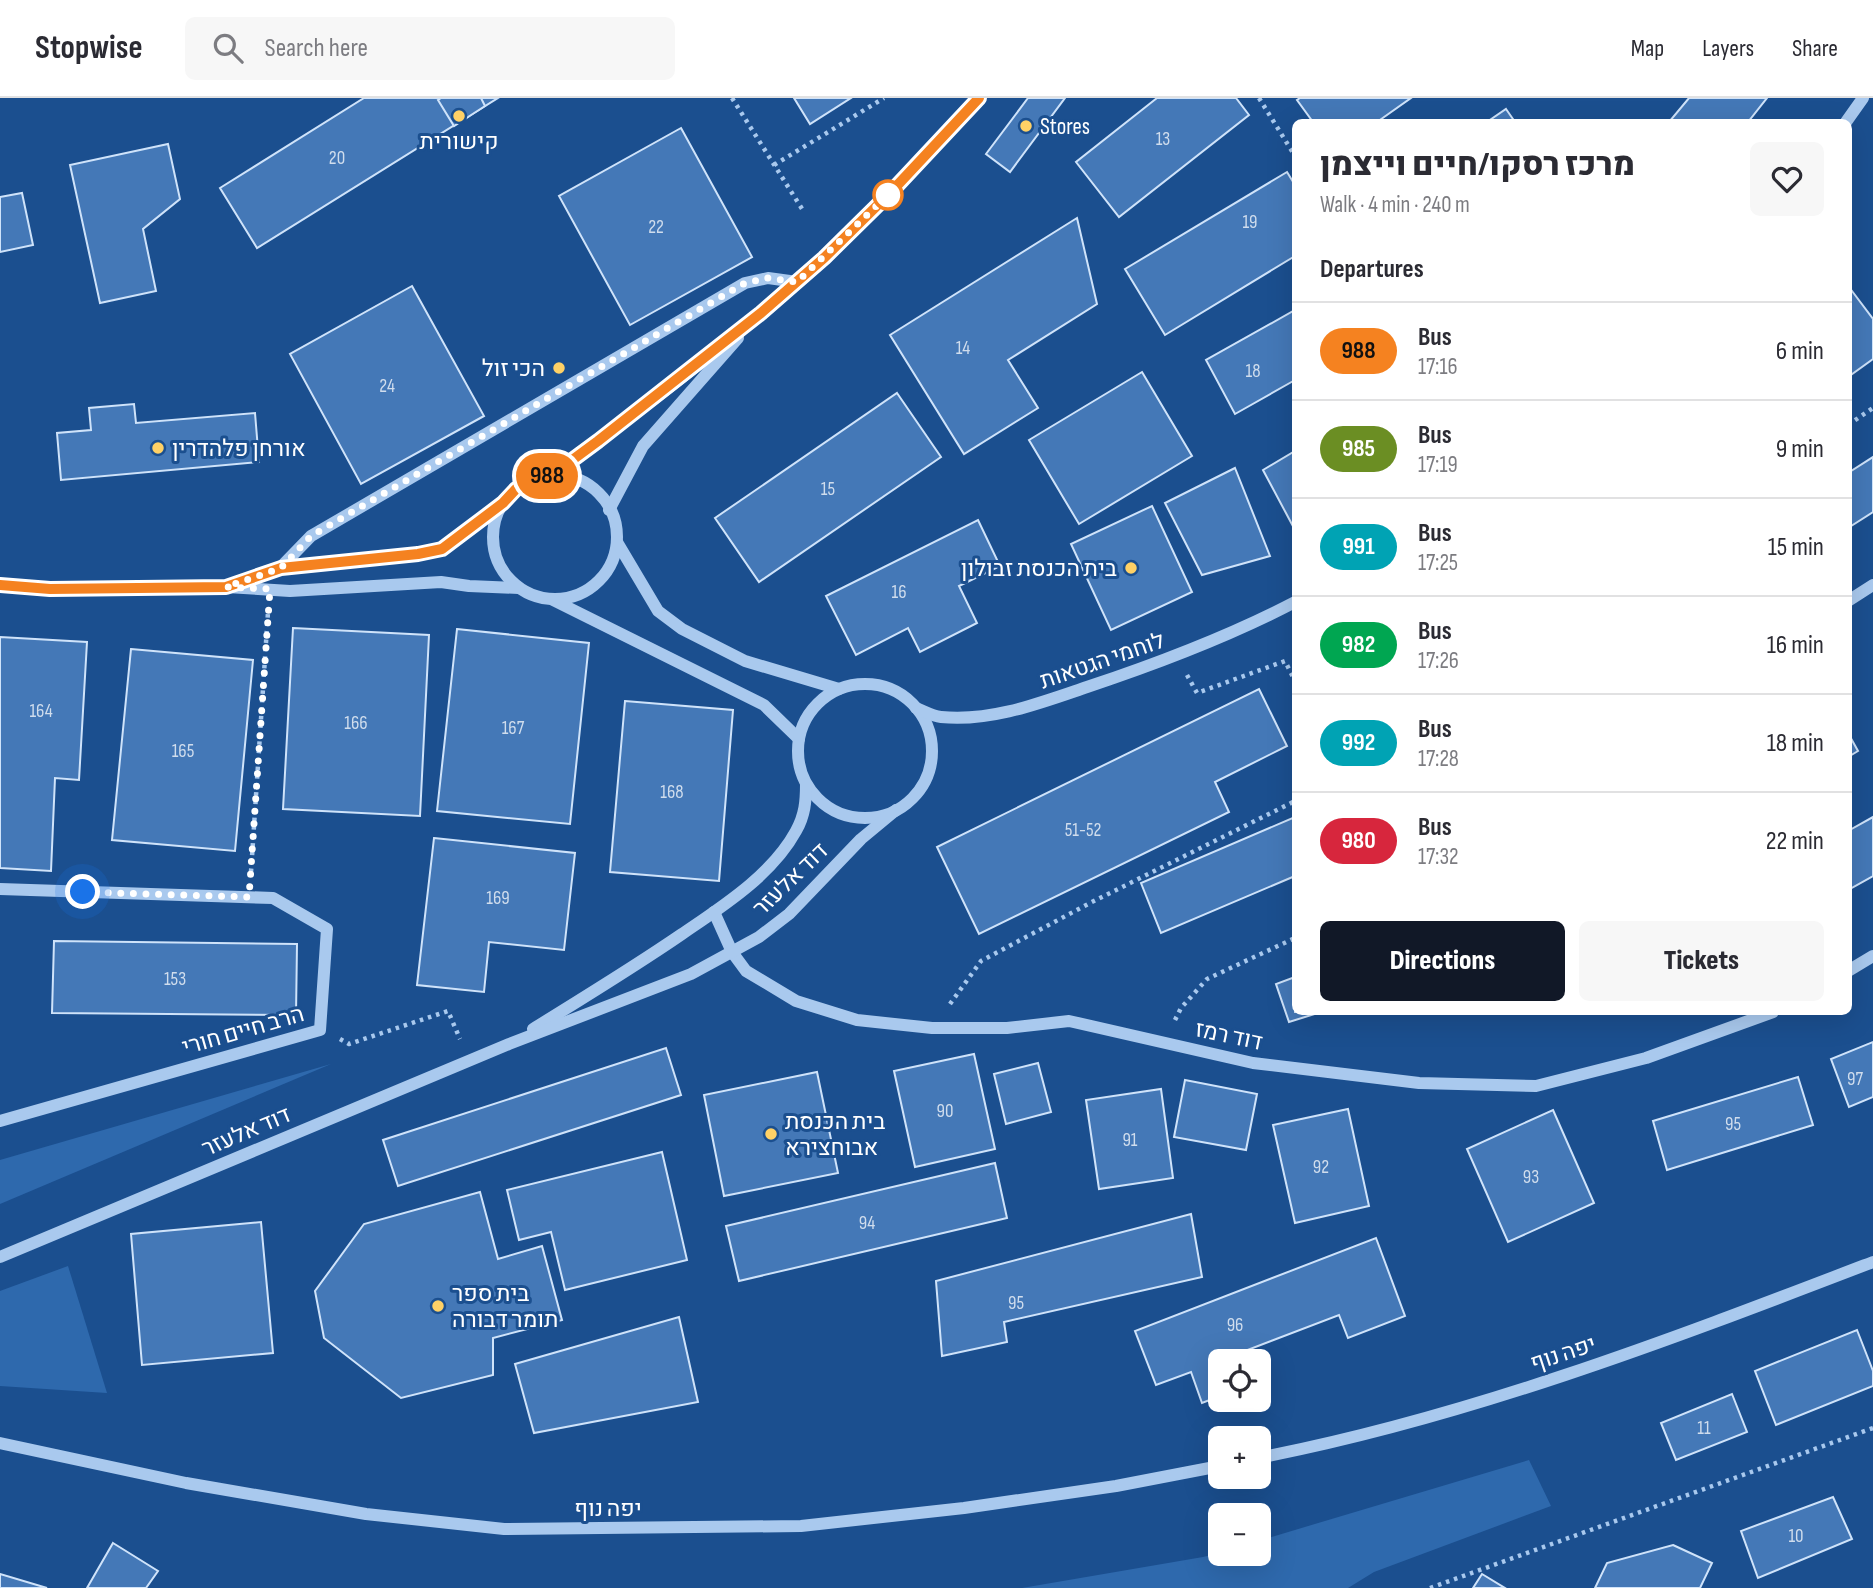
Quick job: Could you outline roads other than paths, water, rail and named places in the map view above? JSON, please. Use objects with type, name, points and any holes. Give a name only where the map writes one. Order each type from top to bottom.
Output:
[{"type":"street","points":[[552,475],[797,282],[891,192],[979,98]]},
{"type":"street","points":[[1848,119],[1863,98]]},
{"type":"street","points":[[281,568],[311,536],[745,283],[768,278],[797,282]]},
{"type":"street","points":[[610,510],[643,446],[761,313]]},
{"type":"street","points":[[226,587],[281,568],[418,554],[442,549],[503,503],[516,489],[532,479],[552,475],[571,477],[590,486],[605,501],[615,520],[617,542],[611,562],[599,580],[582,593],[561,599],[540,597],[519,588],[506,576],[496,559],[492,540],[495,521],[503,503]]},
{"type":"street","points":[[617,542],[658,611],[682,629],[745,661],[839,689]]},
{"type":"street","points":[[0,585],[50,589],[226,587],[290,591],[441,582],[519,588]]},
{"type":"street","points":[[1852,598],[1873,585]]},
{"type":"street","points":[[549,598],[764,705],[799,739]]},
{"type":"street","name":"לוחמי הגטאות","points":[[914,707],[939,716],[969,716],[1019,710],[1176,657],[1242,629],[1292,604]]},
{"type":"street","points":[[861,684],[884,686],[905,697],[914,707],[926,722],[932,744],[930,768],[915,796],[896,810],[874,817],[842,814],[822,802],[806,784],[799,762],[799,739],[805,720],[819,702],[839,689],[861,684]]},
{"type":"street","name":"דוד אלעזר","points":[[509,1044],[645,960],[749,884],[782,852],[797,830],[805,810],[806,784]]},
{"type":"street","name":"דוד אלעזר","points":[[0,1257],[509,1044],[691,974],[759,937],[789,914],[861,839],[896,810]]},
{"type":"street","name":"הרב חיים חורי","points":[[0,889],[273,898],[327,929],[320,1030],[0,1121]]},
{"type":"street","name":"דוד רמז","points":[[714,912],[732,953],[746,971],[796,1001],[857,1020],[932,1028],[1007,1028],[1069,1021],[1253,1063],[1419,1083],[1536,1086],[1646,1058],[1765,1015]]},
{"type":"street","points":[[1852,969],[1873,956]]},
{"type":"street","name":"יפה נוף","points":[[1271,1455],[1433,1418],[1628,1354],[1873,1262]]},
{"type":"street","name":"יפה נוף","points":[[0,1443],[186,1483],[366,1514],[504,1529],[801,1526],[964,1508],[1116,1486],[1208,1468]]},
{"type":"place","name":"קישורית","points":[[459,116]]},
{"type":"place","name":"Stores","points":[[1026,126]]},
{"type":"place","name":"הכי זול","points":[[559,368]]},
{"type":"place","name":"אורחן פלהדרין","points":[[158,448]]},
{"type":"place","name":"בית הכנסת זבולון","points":[[1131,568]]},
{"type":"place","name":"בית הכנסת אבוחצירא","points":[[771,1134]]},
{"type":"place","name":"בית ספר תומר דבורה","points":[[438,1306]]}]
